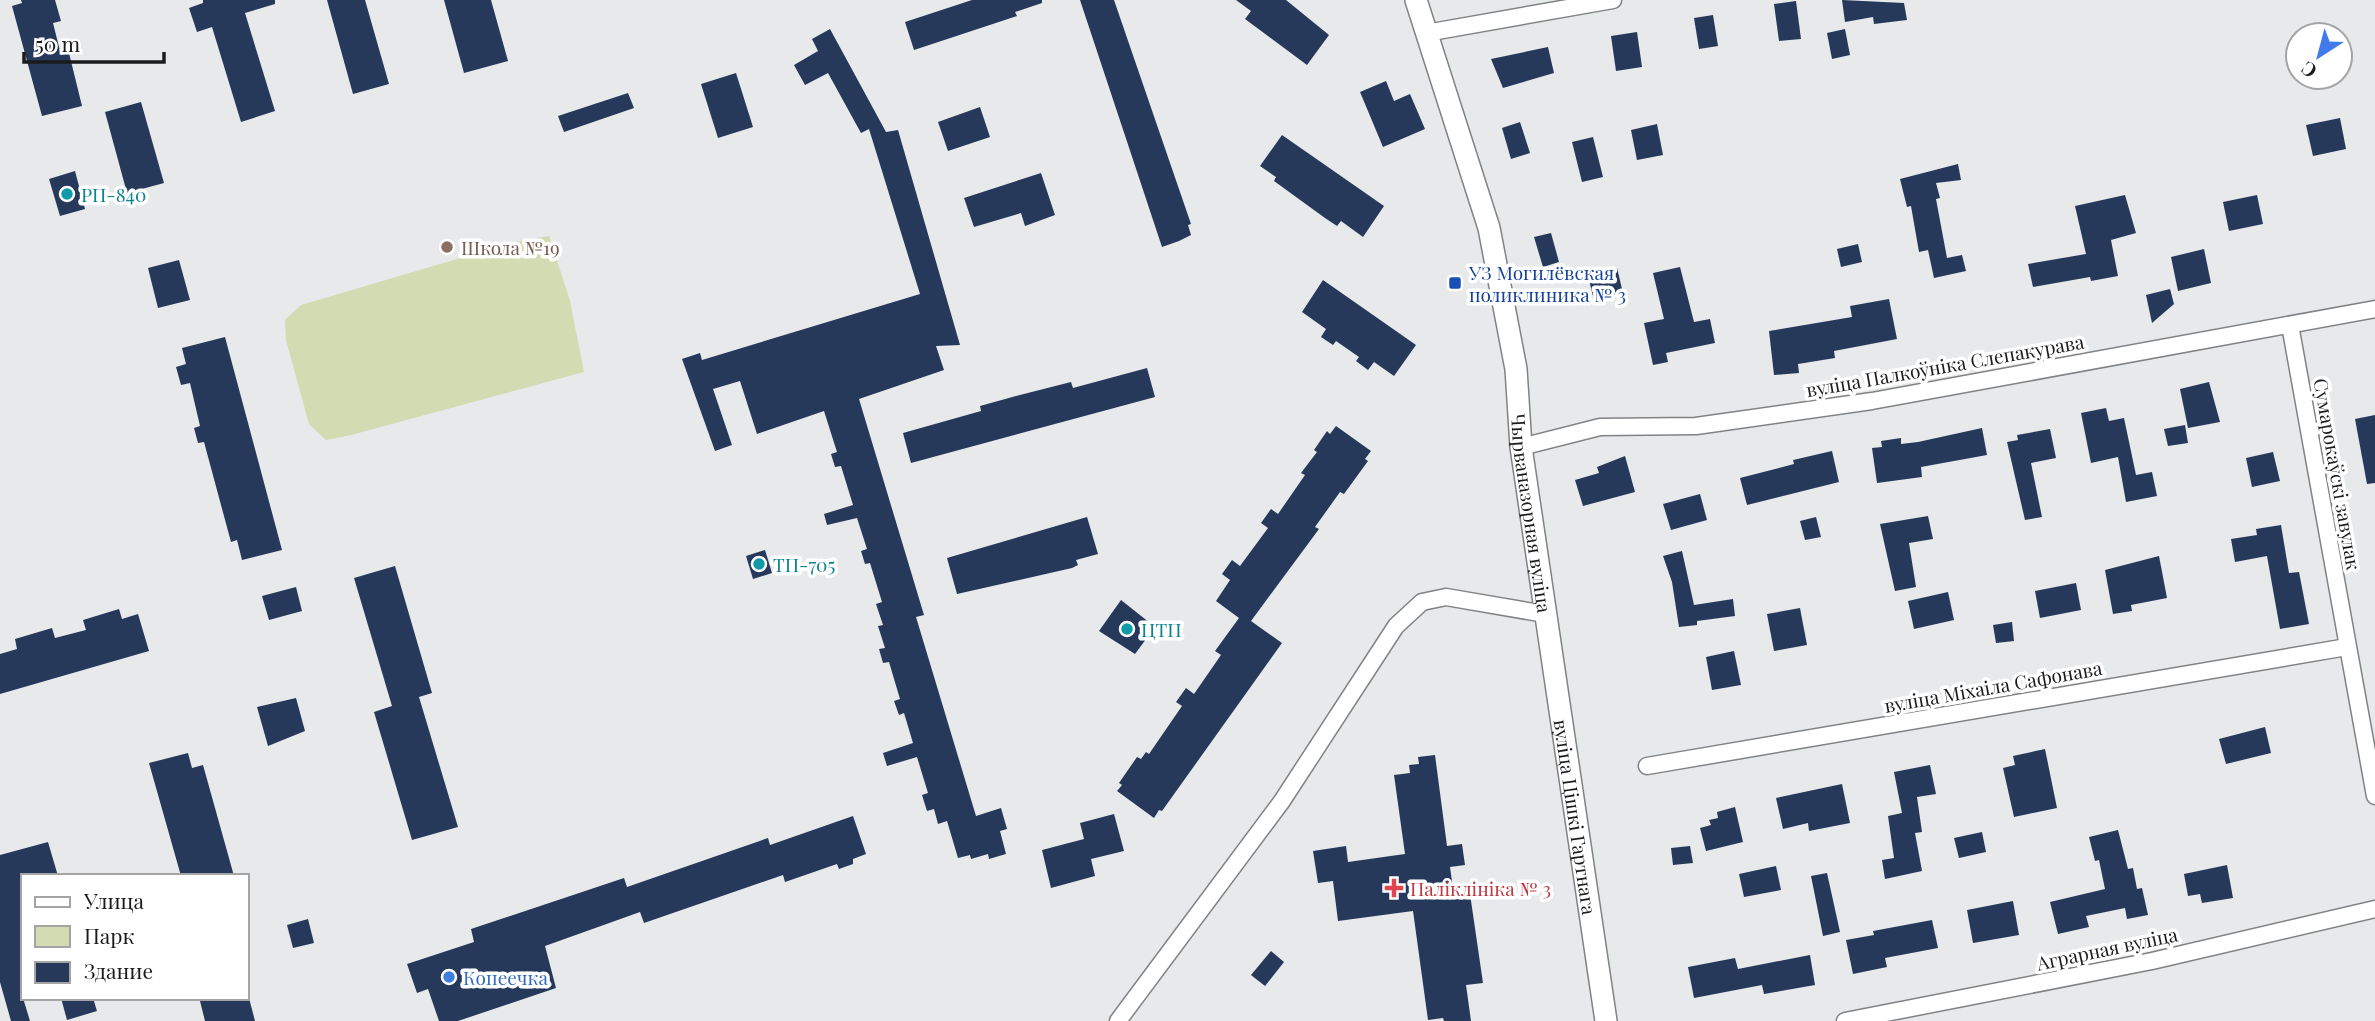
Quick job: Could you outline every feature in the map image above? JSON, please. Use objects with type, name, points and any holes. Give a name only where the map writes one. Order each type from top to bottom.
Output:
[{"type":"street","name":"Чырваназорная вуліца","points":[[1118,1021],[1282,801],[1396,626],[1422,603],[1446,597],[1545,614],[1521,447],[1516,369],[1489,228],[1416,0]]},
{"type":"street","points":[[1426,33],[1613,0]]},
{"type":"street","name":"вуліца Палкоўніка Слепакурава","points":[[1521,447],[1600,426],[1696,426],[1872,401],[2375,309]]},
{"type":"street","name":"Сумарокаўскі завулак","points":[[2290,325],[2375,796]]},
{"type":"street","name":"вуліца Цішкі Гартнага","points":[[1545,614],[1606,1021]]},
{"type":"street","name":"вуліца Міхаіла Сафонава","points":[[1647,766],[2347,647]]},
{"type":"street","name":"Аграрная вуліца","points":[[1845,1021],[2152,961],[2375,909]]},
{"type":"green space","points":[[549,236],[570,301],[584,372],[326,440],[309,424],[286,340],[285,320],[301,305],[515,242]]},
{"type":"building","points":[[21,0],[55,0],[61,21],[53,23],[61,55],[69,53],[82,106],[42,116],[12,6],[22,3]]},
{"type":"building","points":[[203,0],[275,0],[275,4],[245,13],[275,111],[241,122],[212,27],[197,32],[189,8],[203,3]]},
{"type":"building","points":[[327,0],[365,0],[389,84],[353,94]]},
{"type":"building","points":[[444,0],[491,0],[508,61],[464,73]]},
{"type":"building","points":[[972,0],[1042,0],[1042,3],[1015,12],[1017,16],[914,50],[905,22]]},
{"type":"building","points":[[1080,0],[1114,0],[1191,224],[1188,225],[1191,235],[1179,241],[1162,247]]},
{"type":"building","points":[[1236,0],[1286,0],[1329,35],[1307,65],[1245,19],[1251,11]]},
{"type":"building","points":[[1842,0],[1904,3],[1907,20],[1874,24],[1873,17],[1845,22]]},
{"type":"building","points":[[1796,1],[1801,39],[1779,41],[1774,4]]},
{"type":"building","points":[[1713,15],[1718,46],[1699,49],[1694,18]]},
{"type":"building","points":[[830,29],[886,132],[898,130],[960,345],[936,346],[944,370],[859,399],[924,615],[916,617],[976,816],[1001,808],[1007,829],[1000,831],[1006,854],[989,859],[988,854],[971,859],[970,855],[958,858],[947,821],[938,824],[934,809],[927,811],[922,795],[928,793],[917,757],[887,766],[883,753],[913,743],[904,713],[899,715],[894,701],[900,699],[889,662],[883,663],[879,649],[885,648],[878,626],[883,625],[876,604],[882,602],[870,563],[865,564],[861,551],[867,549],[857,518],[827,525],[824,514],[853,505],[841,466],[835,467],[831,454],[837,452],[824,411],[757,434],[740,381],[713,389],[732,445],[715,451],[682,359],[700,353],[702,360],[920,294],[869,129],[861,133],[828,73],[805,85],[794,65],[818,51],[812,39]]},
{"type":"building","points":[[1845,29],[1850,55],[1832,59],[1827,33]]},
{"type":"building","points":[[1637,32],[1642,67],[1616,71],[1611,36]]},
{"type":"building","points":[[1548,47],[1554,73],[1503,88],[1491,59]]},
{"type":"building","points":[[736,73],[753,127],[718,138],[701,84]]},
{"type":"building","points":[[1386,81],[1394,101],[1410,94],[1425,129],[1383,147],[1360,92]]},
{"type":"building","points":[[628,93],[634,108],[564,132],[558,116]]},
{"type":"building","points":[[141,102],[164,183],[127,193],[105,112]]},
{"type":"building","points":[[980,107],[990,137],[948,151],[938,122]]},
{"type":"building","points":[[2340,118],[2346,149],[2313,156],[2306,125]]},
{"type":"building","points":[[1520,122],[1530,153],[1511,159],[1502,128]]},
{"type":"building","points":[[1657,124],[1663,155],[1637,160],[1631,130]]},
{"type":"building","points":[[1282,135],[1384,206],[1363,237],[1341,221],[1337,226],[1325,218],[1274,181],[1276,177],[1260,166]]},
{"type":"building","points":[[1593,137],[1603,177],[1582,182],[1572,142]]},
{"type":"building","points":[[1958,164],[1961,180],[1936,183],[1940,198],[1936,199],[1947,258],[1962,255],[1966,271],[1934,278],[1928,250],[1919,252],[1911,206],[1907,207],[1900,179]]},
{"type":"building","name":"РП-840","points":[[75,171],[85,209],[60,216],[49,179]]},
{"type":"building","points":[[1041,173],[1055,215],[1025,226],[1021,213],[974,227],[964,198]]},
{"type":"building","points":[[2125,195],[2136,233],[2111,240],[2118,276],[2091,281],[2090,277],[2033,287],[2028,264],[2086,254],[2075,206]]},
{"type":"building","points":[[2257,195],[2263,224],[2229,231],[2223,202]]},
{"type":"building","points":[[1551,233],[1559,262],[1543,267],[1534,237]]},
{"type":"building","points":[[1858,244],[1862,262],[1841,267],[1837,249]]},
{"type":"building","points":[[2204,249],[2211,283],[2178,291],[2171,257]]},
{"type":"building","points":[[179,260],[190,300],[158,308],[148,268]]},
{"type":"building","points":[[1680,267],[1694,322],[1710,319],[1715,343],[1666,353],[1668,362],[1653,365],[1644,323],[1664,319],[1653,273]]},
{"type":"building","points":[[1617,268],[1623,293],[1594,300],[1588,276]]},
{"type":"building","points":[[1323,280],[1416,345],[1394,376],[1374,362],[1368,370],[1356,361],[1359,357],[1336,341],[1333,345],[1321,337],[1326,329],[1302,312]]},
{"type":"building","points":[[2170,289],[2174,304],[2152,323],[2146,295]]},
{"type":"building","points":[[1889,299],[1897,339],[1834,351],[1835,358],[1798,364],[1799,373],[1774,375],[1769,331],[1852,317],[1850,306]]},
{"type":"building","points":[[225,337],[282,550],[242,560],[237,540],[231,542],[204,442],[198,443],[194,428],[200,426],[190,383],[181,385],[176,367],[186,364],[182,348]]},
{"type":"building","points":[[1147,368],[1155,397],[911,463],[903,433],[981,411],[980,406],[1016,396],[1071,382],[1073,388]]},
{"type":"building","points":[[2209,382],[2220,422],[2188,428],[2180,389]]},
{"type":"building","points":[[2106,408],[2109,421],[2124,418],[2136,475],[2152,472],[2157,496],[2126,502],[2118,457],[2091,463],[2081,413]]},
{"type":"building","points":[[2375,415],[2375,483],[2367,484],[2355,419]]},
{"type":"building","points":[[2185,425],[2188,443],[2168,446],[2164,429]]},
{"type":"building","points":[[1336,426],[1371,451],[1365,459],[1368,461],[1344,494],[1340,492],[1315,527],[1319,529],[1251,621],[1282,643],[1162,811],[1159,810],[1154,818],[1117,791],[1122,785],[1119,783],[1137,757],[1141,759],[1146,752],[1149,754],[1182,706],[1176,702],[1186,688],[1194,694],[1221,655],[1215,651],[1239,618],[1216,601],[1230,580],[1222,574],[1232,560],[1240,566],[1268,528],[1261,523],[1271,509],[1278,514],[1305,475],[1301,473],[1317,452],[1314,450],[1327,431],[1330,434]]},
{"type":"building","points":[[1982,428],[1987,455],[1921,467],[1922,477],[1877,483],[1872,448],[1882,447],[1881,441],[1901,438],[1901,444],[1918,442]]},
{"type":"building","points":[[2050,429],[2056,458],[2031,463],[2042,517],[2025,520],[2007,442],[2018,440],[2017,435]]},
{"type":"building","points":[[1832,451],[1839,482],[1747,505],[1740,478],[1794,464],[1793,460]]},
{"type":"building","points":[[2273,452],[2280,481],[2252,487],[2246,458]]},
{"type":"building","points":[[1625,456],[1635,492],[1583,506],[1575,480],[1599,473],[1597,467]]},
{"type":"building","points":[[1700,494],[1707,520],[1671,530],[1663,504]]},
{"type":"building","points":[[1928,516],[1933,539],[1909,543],[1916,587],[1895,591],[1880,524]]},
{"type":"building","points":[[1087,517],[1098,554],[1076,560],[1078,565],[1072,568],[957,594],[947,558]]},
{"type":"building","points":[[1816,517],[1821,537],[1805,540],[1800,521]]},
{"type":"building","points":[[2281,525],[2289,573],[2299,572],[2309,624],[2280,629],[2267,556],[2235,562],[2231,539],[2257,535],[2256,529]]},
{"type":"building","name":"ТП-705","points":[[765,550],[772,573],[753,579],[746,556]]},
{"type":"building","points":[[1682,551],[1694,605],[1733,599],[1735,616],[1697,621],[1697,625],[1679,627],[1672,582],[1663,556]]},
{"type":"building","points":[[2159,556],[2167,598],[2131,605],[2132,611],[2113,614],[2105,570]]},
{"type":"building","points":[[395,566],[432,693],[419,697],[458,827],[412,840],[374,712],[392,706],[354,578]]},
{"type":"building","points":[[2076,583],[2081,610],[2040,618],[2035,591]]},
{"type":"building","points":[[296,587],[302,611],[269,620],[262,596]]},
{"type":"building","points":[[1948,592],[1954,620],[1914,629],[1908,601]]},
{"type":"building","name":"ЦТП","points":[[1121,600],[1155,627],[1135,654],[1099,631]]},
{"type":"building","points":[[1800,608],[1807,645],[1774,651],[1767,614]]},
{"type":"building","points":[[119,609],[122,619],[138,614],[149,651],[0,694],[0,654],[17,649],[15,639],[52,628],[55,638],[86,630],[83,620]]},
{"type":"building","points":[[2012,622],[2014,641],[1996,643],[1993,625]]},
{"type":"building","points":[[1734,651],[1741,685],[1712,690],[1706,657]]},
{"type":"building","points":[[296,698],[305,731],[268,746],[257,707]]},
{"type":"building","points":[[2265,727],[2271,753],[2226,764],[2219,739]]},
{"type":"building","points":[[2045,749],[2057,808],[2014,817],[2003,768],[2015,765],[2013,756]]},
{"type":"building","points":[[188,753],[192,768],[203,765],[233,874],[180,874],[149,763]]},
{"type":"building","name":"Паліклініка № 3","points":[[1435,755],[1447,846],[1462,844],[1465,865],[1450,867],[1454,896],[1470,894],[1483,983],[1466,985],[1471,1021],[1444,1021],[1443,1018],[1428,1020],[1413,911],[1338,921],[1333,881],[1318,883],[1313,851],[1346,846],[1348,862],[1405,854],[1394,775],[1410,773],[1409,765],[1419,764],[1418,757]]},
{"type":"building","points":[[1930,765],[1936,794],[1917,797],[1922,832],[1915,833],[1922,871],[1885,879],[1882,860],[1894,858],[1888,816],[1902,813],[1894,772]]},
{"type":"building","points":[[1842,784],[1850,823],[1809,831],[1808,823],[1783,829],[1776,798]]},
{"type":"building","points":[[1735,807],[1743,842],[1706,851],[1700,828],[1711,825],[1709,820],[1718,818],[1717,812]]},
{"type":"building","points":[[1114,814],[1124,851],[1091,859],[1095,876],[1051,888],[1042,850],[1084,839],[1080,823]]},
{"type":"building","points":[[853,816],[866,854],[853,859],[853,864],[839,869],[837,864],[785,882],[783,875],[644,923],[640,912],[545,946],[556,988],[458,1021],[439,1021],[428,989],[417,993],[407,964],[474,942],[471,929],[624,878],[627,887],[768,838],[770,845]]},
{"type":"building","points":[[2118,830],[2128,869],[2133,868],[2137,889],[2142,888],[2148,915],[2127,919],[2125,908],[2086,916],[2089,927],[2058,934],[2050,902],[2105,889],[2099,860],[2095,861],[2089,837]]},
{"type":"building","points":[[1982,832],[1986,852],[1959,858],[1954,838]]},
{"type":"building","points":[[48,842],[57,874],[21,874],[21,1000],[24,1000],[30,1021],[11,1021],[0,982],[0,855]]},
{"type":"building","points":[[1690,846],[1693,863],[1673,865],[1671,848]]},
{"type":"building","points":[[2227,865],[2233,898],[2202,903],[2200,894],[2188,896],[2184,874]]},
{"type":"building","points":[[1776,866],[1781,890],[1744,897],[1739,874]]},
{"type":"building","points":[[1827,873],[1840,932],[1823,936],[1811,876]]},
{"type":"building","points":[[2013,901],[2019,935],[1973,943],[1967,910]]},
{"type":"building","points":[[308,919],[314,943],[293,948],[287,925]]},
{"type":"building","points":[[1932,920],[1938,948],[1885,958],[1887,967],[1853,974],[1846,940],[1874,935],[1873,931]]},
{"type":"building","points":[[1271,951],[1284,962],[1265,986],[1251,975]]},
{"type":"building","points":[[1810,955],[1815,985],[1764,994],[1762,985],[1694,998],[1688,967],[1735,958],[1738,969]]},
{"type":"building","points":[[249,998],[255,1021],[205,1021],[200,1001]]},
{"type":"building","points":[[62,1000],[94,1000],[97,1011],[67,1020]]},
{"type":"place","name":"РП-840","points":[[67,194]]},
{"type":"place","name":"Школа №19","points":[[447,247]]},
{"type":"place","name":"УЗ Могилёвская поликлиника № 3","points":[[1455,283]]},
{"type":"place","name":"ТП-705","points":[[759,564]]},
{"type":"place","name":"ЦТП","points":[[1127,629]]},
{"type":"place","name":"Паліклініка № 3","points":[[1394,888]]},
{"type":"place","name":"Копеечка","points":[[449,977]]}]
